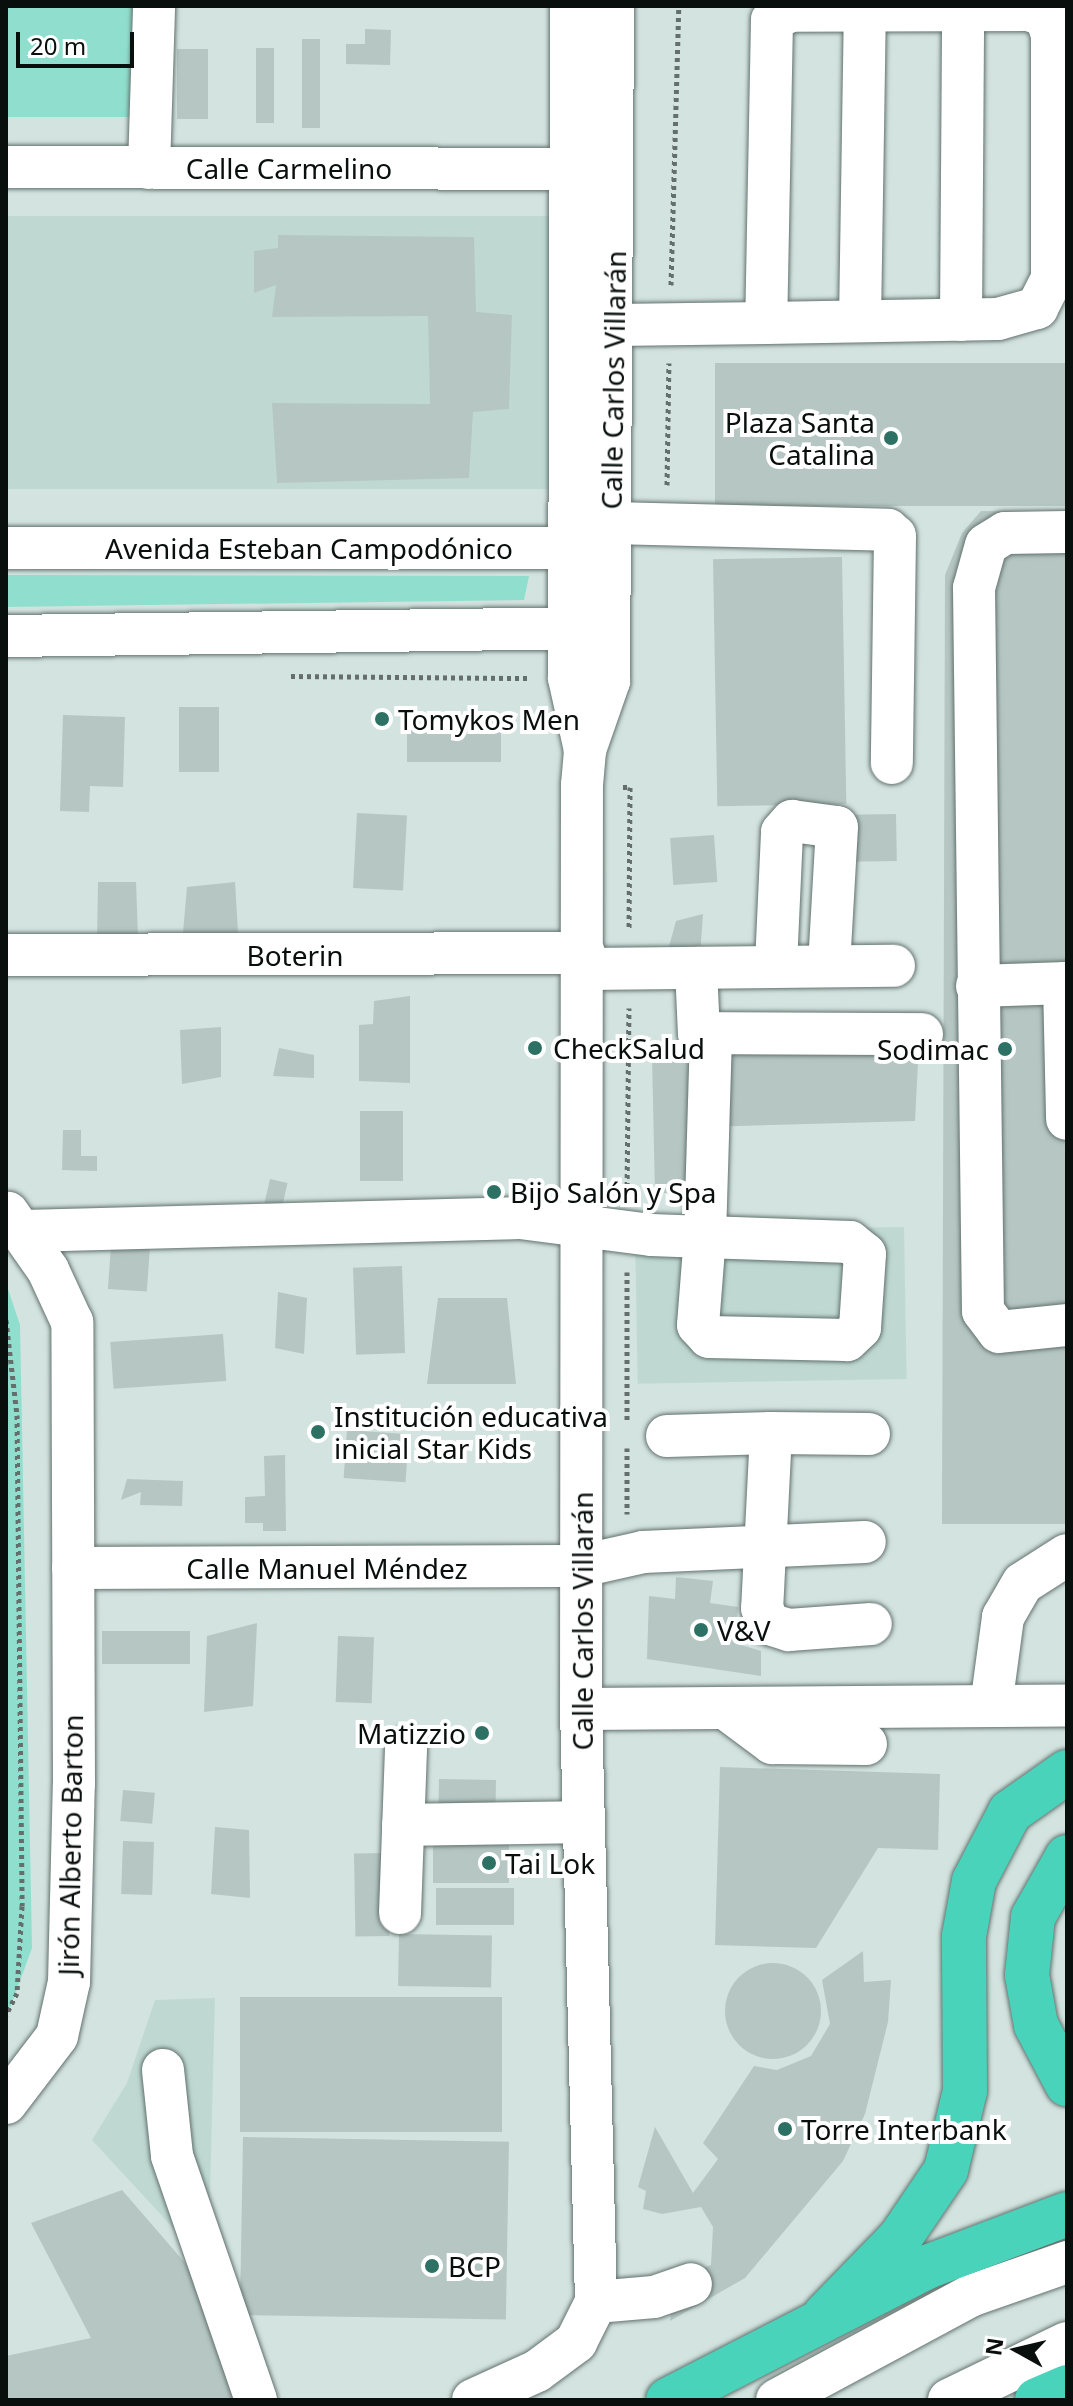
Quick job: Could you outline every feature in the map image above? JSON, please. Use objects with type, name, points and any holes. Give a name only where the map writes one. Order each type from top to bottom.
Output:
[{"type":"highway","points":[[825,2315],[900,2238],[946,2170],[965,2091],[964,1936],[974,1881],[1010,1812],[1067,1772]]},
{"type":"highway","points":[[1067,1857],[1033,1917],[1027,1975],[1036,2025],[1067,2084]]},
{"type":"highway","points":[[668,2400],[825,2315],[1067,2214]]},
{"type":"highway","points":[[1037,2400],[1067,2387]]},
{"type":"street","points":[[149,168],[154,6]]},
{"type":"street","name":"Calle Carlos Villarán","points":[[571,6],[571,169],[601,530]]},
{"type":"street","name":"Calle Carlos Villarán","points":[[473,2400],[537,2371],[576,2342],[596,2302],[581,1709],[580,1229],[584,768],[609,681],[590,628],[601,530],[614,325],[613,6]]},
{"type":"street","points":[[860,321],[865,10]]},
{"type":"street","points":[[961,320],[963,10]]},
{"type":"street","points":[[614,325],[670,325],[961,320],[1037,308],[1052,279],[1052,35],[1046,16],[1029,10],[790,11],[772,20],[766,323]]},
{"type":"street","name":"Calle Carmelino","points":[[6,167],[571,169]]},
{"type":"street","name":"Avenida Esteban Campodónico","points":[[6,548],[601,530],[888,530],[895,536],[892,763]]},
{"type":"street","points":[[1067,532],[1005,533],[978,561],[977,986],[983,1311],[999,1332],[1067,1325]]},
{"type":"street","points":[[6,636],[590,628]]},
{"type":"street","points":[[776,965],[782,832],[792,821],[837,827],[829,966]]},
{"type":"street","name":"Boterin","points":[[6,955],[584,961],[629,969],[894,966]]},
{"type":"street","points":[[696,968],[694,1022],[711,1036],[922,1034]]},
{"type":"street","points":[[977,986],[1066,983],[1067,1119]]},
{"type":"street","points":[[15,1221],[520,1218],[580,1229],[705,1237],[711,1036]]},
{"type":"street","name":"Jirón Alberto Barton","points":[[6,2103],[57,2036],[69,1982],[72,1322],[15,1221]]},
{"type":"street","points":[[771,1433],[762,1608],[769,1624],[789,1630],[871,1624]]},
{"type":"street","points":[[667,1436],[869,1434]]},
{"type":"street","name":"Calle Manuel Méndez","points":[[73,1568],[581,1566],[627,1555],[766,1552],[865,1542]]},
{"type":"street","points":[[991,1706],[1003,1617],[1023,1583],[1067,1555]]},
{"type":"street","points":[[581,1709],[1067,1706]]},
{"type":"street","points":[[725,1708],[772,1743],[866,1744]]},
{"type":"street","points":[[400,1913],[406,1748]]},
{"type":"street","points":[[403,1825],[584,1822]]},
{"type":"street","points":[[163,2070],[172,2156],[256,2400]]},
{"type":"street","points":[[777,2400],[970,2296],[1067,2262]]},
{"type":"street","points":[[596,2302],[654,2297],[691,2284]]},
{"type":"street","points":[[949,2400],[1067,2343]]},
{"type":"path","points":[[601,530],[666,499],[679,6]]},
{"type":"path","points":[[584,768],[630,787],[627,1555]]},
{"type":"path","points":[[6,1320],[17,1415],[22,1906],[17,1993],[6,2015]]},
{"type":"shaded area","points":[[6,216],[555,216],[555,489],[6,489]]},
{"type":"shaded area","points":[[904,1227],[907,1379],[638,1384],[635,1232]]},
{"type":"shaded area","points":[[215,1998],[209,2233],[176,2231],[92,2140],[127,2083],[155,2000]]},
{"type":"green space","points":[[6,6],[148,6],[148,117],[6,117]]},
{"type":"green space","points":[[6,575],[529,576],[524,600],[6,607]]},
{"type":"green space","points":[[6,1283],[20,1325],[32,1948],[6,2019]]},
{"type":"building","points":[[365,29],[391,30],[390,65],[346,64],[346,44],[365,44]]},
{"type":"building","points":[[302,39],[320,39],[320,128],[302,128]]},
{"type":"building","points":[[256,48],[274,48],[274,123],[256,123]]},
{"type":"building","points":[[177,49],[208,49],[208,119],[177,119]]},
{"type":"building","points":[[278,235],[474,237],[476,312],[512,315],[509,409],[473,412],[469,478],[277,483],[272,403],[430,404],[428,316],[272,317],[276,285],[254,293],[254,251],[278,248]]},
{"type":"building","name":"Plaza Santa Catalina","points":[[715,363],[1067,363],[1067,506],[715,506]]},
{"type":"building","name":"Sodimac","points":[[981,511],[1067,512],[1067,1524],[942,1524],[945,575],[962,533]]},
{"type":"building","points":[[842,557],[846,804],[717,806],[713,559]]},
{"type":"building","points":[[179,707],[219,707],[219,772],[179,772]]},
{"type":"building","points":[[407,714],[501,714],[501,762],[407,762]]},
{"type":"building","points":[[63,715],[125,717],[123,787],[90,786],[89,812],[60,811]]},
{"type":"building","points":[[357,813],[407,816],[403,891],[353,888]]},
{"type":"building","points":[[896,814],[897,861],[849,862],[848,815]]},
{"type":"building","points":[[714,835],[717,882],[673,885],[670,838]]},
{"type":"building","points":[[98,882],[136,882],[138,937],[97,942]]},
{"type":"building","points":[[235,882],[238,932],[216,945],[182,944],[187,887]]},
{"type":"building","points":[[703,914],[700,956],[667,954],[676,921]]},
{"type":"building","points":[[410,996],[410,1083],[359,1081],[359,1025],[373,1024],[374,1001]]},
{"type":"building","points":[[221,1027],[221,1077],[182,1084],[180,1030]]},
{"type":"building","points":[[919,1043],[915,1121],[702,1127],[706,1189],[655,1194],[652,1056]]},
{"type":"building","points":[[279,1048],[314,1055],[314,1078],[273,1076]]},
{"type":"building","points":[[360,1111],[403,1111],[403,1181],[360,1181]]},
{"type":"building","points":[[63,1130],[81,1130],[81,1156],[97,1156],[97,1171],[62,1170]]},
{"type":"building","points":[[270,1179],[288,1183],[281,1210],[264,1206]]},
{"type":"building","points":[[111,1245],[150,1248],[147,1292],[108,1289]]},
{"type":"building","points":[[402,1266],[405,1353],[356,1355],[353,1268]]},
{"type":"building","points":[[278,1292],[307,1298],[304,1354],[275,1348]]},
{"type":"building","points":[[438,1298],[507,1298],[516,1384],[427,1384]]},
{"type":"building","points":[[223,1334],[226,1381],[114,1389],[110,1342]]},
{"type":"building","points":[[347,1430],[409,1434],[406,1482],[344,1478]]},
{"type":"building","points":[[285,1455],[286,1531],[263,1531],[263,1523],[245,1523],[245,1497],[265,1496],[264,1456]]},
{"type":"building","points":[[127,1479],[183,1481],[182,1506],[140,1505],[141,1492],[121,1500]]},
{"type":"building","points":[[676,1577],[713,1581],[710,1603],[738,1607],[735,1643],[761,1651],[761,1676],[647,1659],[649,1596],[675,1599]]},
{"type":"building","points":[[257,1623],[253,1706],[204,1712],[207,1636]]},
{"type":"building","points":[[102,1631],[190,1631],[190,1664],[102,1664]]},
{"type":"building","points":[[338,1636],[374,1637],[372,1703],[336,1702]]},
{"type":"building","points":[[720,1767],[940,1774],[938,1850],[878,1848],[816,1948],[715,1945]]},
{"type":"building","points":[[439,1779],[496,1780],[495,1809],[438,1808]]},
{"type":"building","points":[[123,1790],[155,1793],[152,1824],[120,1821]]},
{"type":"building","points":[[215,1827],[249,1830],[250,1898],[211,1894]]},
{"type":"building","points":[[433,1837],[509,1837],[509,1883],[433,1883]]},
{"type":"building","points":[[123,1841],[154,1842],[152,1895],[121,1894]]},
{"type":"building","points":[[388,1853],[389,1936],[355,1937],[354,1854]]},
{"type":"building","points":[[436,1888],[514,1888],[514,1925],[436,1925]]},
{"type":"building","points":[[399,1934],[492,1936],[491,1988],[398,1986]]},
{"type":"building","name":"Torre Interbank","points":[[863,1951],[864,1982],[891,1980],[888,2022],[865,2114],[843,2161],[745,2278],[670,2321],[675,2280],[711,2265],[713,2227],[701,2207],[662,2214],[643,2209],[646,2191],[638,2187],[655,2127],[693,2193],[718,2159],[703,2143],[754,2066],[777,2070],[811,2056],[830,2024],[822,1980]]},
{"type":"building","points":[[773,1963],[791,1967],[807,1977],[817,1993],[821,2011],[817,2029],[807,2045],[791,2055],[773,2059],[755,2055],[739,2045],[729,2029],[725,2011],[729,1993],[739,1977],[755,1967]]},
{"type":"building","points":[[240,1997],[502,1997],[502,2132],[240,2132]]},
{"type":"building","points":[[243,2137],[509,2142],[506,2320],[240,2315]]},
{"type":"building","points":[[122,2190],[205,2286],[233,2400],[6,2400],[6,2356],[91,2338],[31,2223]]},
{"type":"place","name":"Plaza Santa Catalina","points":[[891,438]]},
{"type":"place","name":"Tomykos Men","points":[[382,719]]},
{"type":"place","name":"CheckSalud","points":[[535,1048]]},
{"type":"place","name":"Sodimac","points":[[1005,1049]]},
{"type":"place","name":"Bijo Salón y Spa","points":[[494,1192]]},
{"type":"place","name":"Institución educativa inicial Star Kids","points":[[318,1432]]},
{"type":"place","name":"V&V","points":[[701,1630]]},
{"type":"place","name":"Matizzio","points":[[482,1733]]},
{"type":"place","name":"Tai Lok","points":[[489,1863]]},
{"type":"place","name":"Torre Interbank","points":[[785,2129]]},
{"type":"place","name":"BCP","points":[[432,2266]]}]
